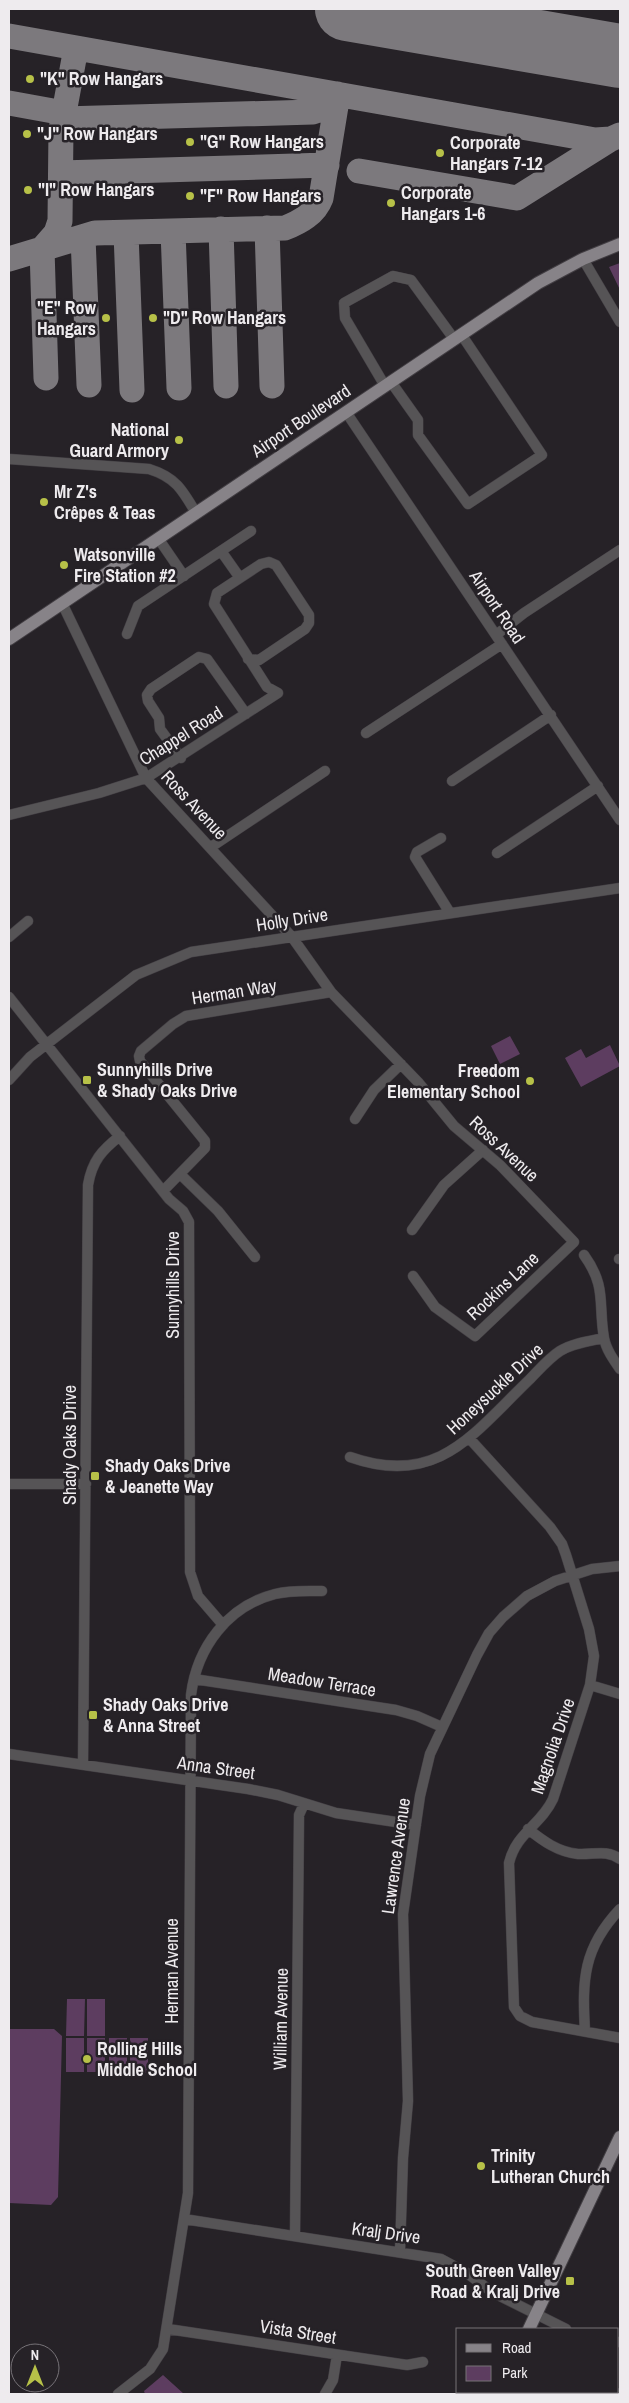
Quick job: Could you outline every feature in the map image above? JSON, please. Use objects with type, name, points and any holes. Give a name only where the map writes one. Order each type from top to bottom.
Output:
[{"type":"main road","name":"Airport Boulevard","points":[[9,639],[538,282],[583,259],[620,244]]},
{"type":"main road","points":[[529,2328],[620,2137]]},
{"type":"street","points":[[583,259],[620,322]]},
{"type":"street","points":[[393,276],[411,280],[458,337],[542,455],[468,504],[418,434],[418,420],[388,384],[345,318],[344,303],[393,276]]},
{"type":"street","name":"Airport Road","points":[[346,412],[620,820]]},
{"type":"street","points":[[9,459],[148,469],[166,474],[180,487],[196,512]]},
{"type":"street","points":[[127,634],[138,606],[251,531]]},
{"type":"street","points":[[158,538],[184,576]]},
{"type":"street","points":[[366,733],[620,550]]},
{"type":"street","points":[[221,551],[240,578]]},
{"type":"street","points":[[273,563],[309,619],[305,629],[259,660],[248,659],[214,604],[217,593],[261,564],[273,563]]},
{"type":"street","name":"Ross Avenue","points":[[62,603],[146,778],[292,936],[305,958],[331,992],[401,1064],[454,1126],[500,1164],[574,1242]]},
{"type":"street","points":[[181,758],[160,729],[159,718],[148,701],[147,694],[151,689],[199,657],[207,658],[246,714]]},
{"type":"street","name":"Chappel Road","points":[[9,815],[99,793],[146,778],[181,758],[278,693],[267,687],[248,659]]},
{"type":"street","points":[[452,782],[551,716]]},
{"type":"street","points":[[211,847],[325,771]]},
{"type":"street","points":[[497,853],[598,786]]},
{"type":"street","points":[[441,838],[417,852],[415,857],[450,913]]},
{"type":"street","name":"Holly Drive","points":[[9,1080],[20,1066],[46,1044],[136,976],[162,962],[191,952],[620,888]]},
{"type":"street","points":[[9,937],[28,921]]},
{"type":"street","name":"Herman Way","points":[[163,1191],[205,1148],[205,1141],[140,1061],[141,1051],[173,1024],[186,1016],[331,992]]},
{"type":"street","name":"Sunnyhills Drive","points":[[9,998],[163,1191],[183,1211],[190,1226],[190,1572],[198,1596],[223,1625]]},
{"type":"street","points":[[355,1119],[374,1090],[401,1064]]},
{"type":"street","name":"Shady Oaks Drive","points":[[83,1766],[88,1184],[91,1168],[97,1156],[120,1136]]},
{"type":"street","points":[[412,1230],[444,1185],[483,1150]]},
{"type":"street","points":[[181,1174],[218,1211],[255,1257]]},
{"type":"street","name":"Rockins Lane","points":[[413,1276],[435,1307],[475,1336],[574,1242]]},
{"type":"street","points":[[584,1255],[599,1282],[604,1338],[620,1369]]},
{"type":"street","name":"Honeysuckle Drive","points":[[350,1457],[383,1466],[415,1465],[443,1456],[469,1438],[555,1355],[573,1345],[604,1338]]},
{"type":"street","name":"Magnolia Drive","points":[[469,1438],[557,1535],[589,1628],[594,1656],[590,1686],[554,1799],[546,1813],[528,1829],[513,1850],[508,1871],[514,2007],[520,2016],[532,2022],[620,2038]]},
{"type":"street","points":[[9,1484],[86,1484]]},
{"type":"street","name":"Lawrence Avenue","points":[[400,2251],[403,2158],[408,2101],[403,1926],[405,1889],[427,1763],[442,1727],[477,1655],[495,1626],[511,1609],[535,1591],[572,1575],[592,1569],[620,1566]]},
{"type":"street","name":"Herman Avenue","points":[[118,2394],[142,2376],[157,2361],[163,2350],[168,2328],[188,2182],[192,1781],[191,1695],[194,1679],[204,1650],[223,1625],[244,1608],[266,1596],[287,1591],[322,1591]]},
{"type":"street","name":"Meadow Terrace","points":[[194,1679],[396,1710],[411,1713],[442,1727]]},
{"type":"street","points":[[590,1686],[620,1694]]},
{"type":"street","name":"Anna Street","points":[[9,1754],[262,1792],[336,1814],[416,1825]]},
{"type":"street","name":"William Avenue","points":[[295,2236],[299,1815],[304,1804]]},
{"type":"street","points":[[528,1829],[550,1845],[568,1852],[605,1853],[620,1860]]},
{"type":"street","points":[[585,2031],[584,1982],[588,1961],[598,1936],[620,1909]]},
{"type":"street","name":"Kralj Drive","points":[[184,2219],[400,2251],[449,2262],[467,2272],[492,2292],[564,2328]]},
{"type":"street","name":"Vista Street","points":[[168,2328],[407,2365],[423,2362]]},
{"type":"street","points":[[326,2394],[333,2380],[337,2355]]},
{"type":"green space","points":[[620,263],[620,290],[609,267]]},
{"type":"green space","points":[[510,1036],[520,1054],[500,1064],[491,1046]]},
{"type":"green space","points":[[610,1045],[620,1066],[581,1087],[565,1058],[581,1049],[586,1058]]},
{"type":"green space","points":[[67,1999],[85,1999],[84,2036],[66,2036]]},
{"type":"green space","points":[[87,1999],[105,1999],[105,2036],[87,2036]]},
{"type":"green space","points":[[9,2029],[54,2029],[62,2036],[58,2197],[51,2205],[9,2203]]},
{"type":"green space","points":[[66,2038],[84,2038],[84,2072],[66,2072]]},
{"type":"green space","points":[[87,2038],[105,2038],[105,2072],[87,2072]]},
{"type":"green space","points":[[109,2038],[127,2038],[127,2073],[109,2072]]},
{"type":"green space","points":[[130,2038],[148,2038],[148,2073],[130,2072]]},
{"type":"green space","points":[[163,2375],[184,2394],[145,2394],[144,2391]]},
{"type":"taxiway","points":[[9,36],[595,140],[611,139],[620,135]]},
{"type":"taxiway","points":[[46,378],[42,249],[56,233],[60,221],[61,129],[76,48]]},
{"type":"taxiway","points":[[9,259],[95,233],[285,228],[296,223],[311,213],[321,198],[338,94]]},
{"type":"taxiway","points":[[9,103],[64,113]]},
{"type":"taxiway","points":[[63,119],[313,112],[337,104]]},
{"type":"taxiway","points":[[359,171],[517,198],[611,139]]},
{"type":"taxiway","points":[[61,173],[327,165]]},
{"type":"taxiway","points":[[267,228],[272,386]]},
{"type":"taxiway","points":[[221,229],[226,386]]},
{"type":"taxiway","points":[[173,231],[179,388]]},
{"type":"taxiway","points":[[126,233],[132,390]]},
{"type":"taxiway","points":[[83,237],[89,385]]},
{"type":"runway","points":[[347,9],[620,56]]},
{"type":"place","name":"\"K\" Row Hangars","points":[[30,79]]},
{"type":"place","name":"\"J\" Row Hangars","points":[[27,134]]},
{"type":"place","name":"\"G\" Row Hangars","points":[[190,142]]},
{"type":"place","name":"Corporate Hangars 7-12","points":[[440,153]]},
{"type":"place","name":"\"I\" Row Hangars","points":[[28,190]]},
{"type":"place","name":"\"F\" Row Hangars","points":[[190,196]]},
{"type":"place","name":"Corporate Hangars 1-6","points":[[391,203]]},
{"type":"place","name":"\"E\" Row Hangars","points":[[106,318]]},
{"type":"place","name":"\"D\" Row Hangars","points":[[153,318]]},
{"type":"place","name":"National Guard Armory","points":[[179,440]]},
{"type":"place","name":"Mr Z's Crêpes & Teas","points":[[44,502]]},
{"type":"place","name":"Watsonville Fire Station #2","points":[[64,565]]},
{"type":"place","name":"Sunnyhills Drive & Shady Oaks Drive","points":[[87,1080]]},
{"type":"place","name":"Freedom Elementary School","points":[[530,1081]]},
{"type":"place","name":"Shady Oaks Drive & Jeanette Way","points":[[95,1476]]},
{"type":"place","name":"Shady Oaks Drive & Anna Street","points":[[93,1715]]},
{"type":"place","name":"Rolling Hills Middle School","points":[[87,2059]]},
{"type":"place","name":"Trinity Lutheran Church","points":[[481,2166]]},
{"type":"place","name":"South Green Valley Road & Kralj Drive","points":[[570,2281]]}]
